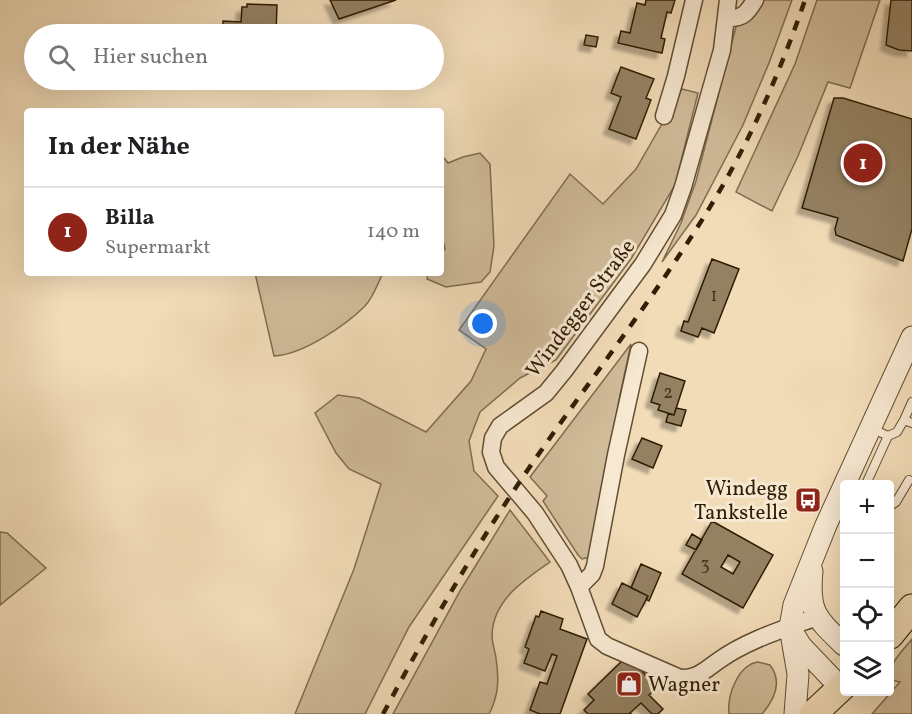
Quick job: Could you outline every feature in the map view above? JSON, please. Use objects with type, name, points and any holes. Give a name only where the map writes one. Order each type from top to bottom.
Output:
[{"type":"main road","points":[[894,630],[912,608]]},
{"type":"main road","points":[[813,714],[840,689]]},
{"type":"street","points":[[664,116],[694,0]]},
{"type":"street","name":"Windegger Straße","points":[[728,0],[723,47],[673,215],[643,264],[546,393],[500,426],[493,438],[491,452],[496,467],[535,513],[569,565],[598,639],[607,646],[681,678],[698,676],[720,660],[757,640],[817,616]]},
{"type":"street","points":[[727,18],[742,17],[748,12],[754,0]]},
{"type":"street","points":[[795,714],[798,674],[790,627],[794,604],[813,555],[879,432],[912,337]]},
{"type":"street","points":[[579,587],[592,574],[596,566],[616,455],[639,351]]},
{"type":"street","points":[[813,555],[810,593],[817,616],[841,642]]},
{"type":"street","points":[[790,627],[801,646],[840,683]]},
{"type":"lane","points":[[908,422],[912,402]]},
{"type":"lane","points":[[867,480],[879,432],[897,432],[908,422],[912,414]]},
{"type":"lane","points":[[894,503],[909,480]]},
{"type":"shaded area","points":[[759,0],[792,0],[743,125],[696,215],[662,262],[681,223],[696,181],[737,23]]},
{"type":"shaded area","points":[[817,0],[880,0],[850,88],[828,82],[798,156],[772,211],[736,192],[795,64]]},
{"type":"shaded area","points":[[682,89],[698,93],[675,185],[631,259],[556,360],[520,378],[480,412],[469,441],[474,471],[498,496],[409,627],[365,714],[295,714],[354,569],[381,484],[349,469],[336,453],[315,413],[338,395],[359,398],[426,432],[471,381],[486,349],[459,330],[570,174],[603,204],[636,169]]},
{"type":"shaded area","points":[[480,153],[490,164],[494,246],[490,272],[481,282],[446,287],[427,279],[428,276],[444,276],[444,158],[448,163]]},
{"type":"shaded area","points":[[256,276],[382,276],[368,303],[346,322],[310,345],[297,351],[274,356]]},
{"type":"shaded area","points":[[631,344],[593,550],[590,557],[582,559],[543,501],[547,496],[530,477]]},
{"type":"shaded area","points":[[510,510],[550,562],[520,584],[498,611],[492,641],[498,686],[489,714],[393,714],[460,591]]},
{"type":"shaded area","points":[[0,532],[7,533],[46,568],[0,605]]},
{"type":"shaded area","points":[[912,639],[912,714],[872,714],[888,696],[894,696],[894,689],[900,682],[894,681],[894,663]]},
{"type":"shaded area","points":[[758,662],[770,665],[774,671],[777,684],[771,702],[762,714],[729,714],[730,698],[735,682],[745,669]]},
{"type":"building","points":[[330,0],[396,0],[339,19]]},
{"type":"building","points":[[646,0],[675,0],[671,13],[667,12],[661,38],[665,39],[662,53],[618,43],[621,31],[630,33],[637,3],[645,5]]},
{"type":"building","points":[[891,0],[912,0],[912,51],[899,50],[886,45]]},
{"type":"building","points":[[247,4],[277,5],[276,24],[223,24],[223,21],[241,22],[242,7],[247,7]]},
{"type":"building","points":[[586,35],[598,37],[596,47],[584,45]]},
{"type":"building","points":[[621,67],[654,79],[646,98],[651,100],[636,139],[609,129],[621,97],[611,93]]},
{"type":"building","points":[[834,98],[843,98],[912,119],[912,229],[903,261],[836,235],[838,218],[802,208]]},
{"type":"building","points":[[712,259],[739,269],[714,333],[702,328],[698,337],[681,331],[684,321],[688,322]]},
{"type":"building","points":[[660,373],[685,381],[674,415],[658,410],[660,405],[651,402]]},
{"type":"building","points":[[676,408],[686,410],[681,426],[666,422],[668,414],[674,415]]},
{"type":"building","points":[[642,438],[662,446],[653,468],[632,459]]},
{"type":"building","points":[[712,521],[773,555],[743,608],[682,574]],"holes":[[[728,555],[740,562],[733,574],[721,567]]]},
{"type":"building","points":[[692,534],[702,540],[696,550],[686,545]]},
{"type":"building","points":[[641,564],[661,573],[649,601],[646,599],[648,596],[631,588]]},
{"type":"building","points":[[622,583],[648,596],[637,617],[612,604]]},
{"type":"building","points":[[541,611],[563,619],[560,629],[587,639],[560,714],[540,714],[530,710],[540,682],[547,684],[557,656],[552,654],[545,671],[524,663],[529,649],[525,647],[536,616],[539,617]]},
{"type":"building","points":[[623,660],[641,670],[657,688],[649,695],[663,709],[658,714],[652,714],[641,703],[631,714],[588,714],[584,710],[594,700],[588,694]]},
{"type":"railway","points":[[383,714],[453,589],[509,498],[669,270],[713,202],[764,104],[805,0]]},
{"type":"place","name":"Billa","points":[[863,163]]},
{"type":"place","name":"Windegg Tankstelle","points":[[808,500]]},
{"type":"place","name":"Wagner","points":[[629,684]]}]
